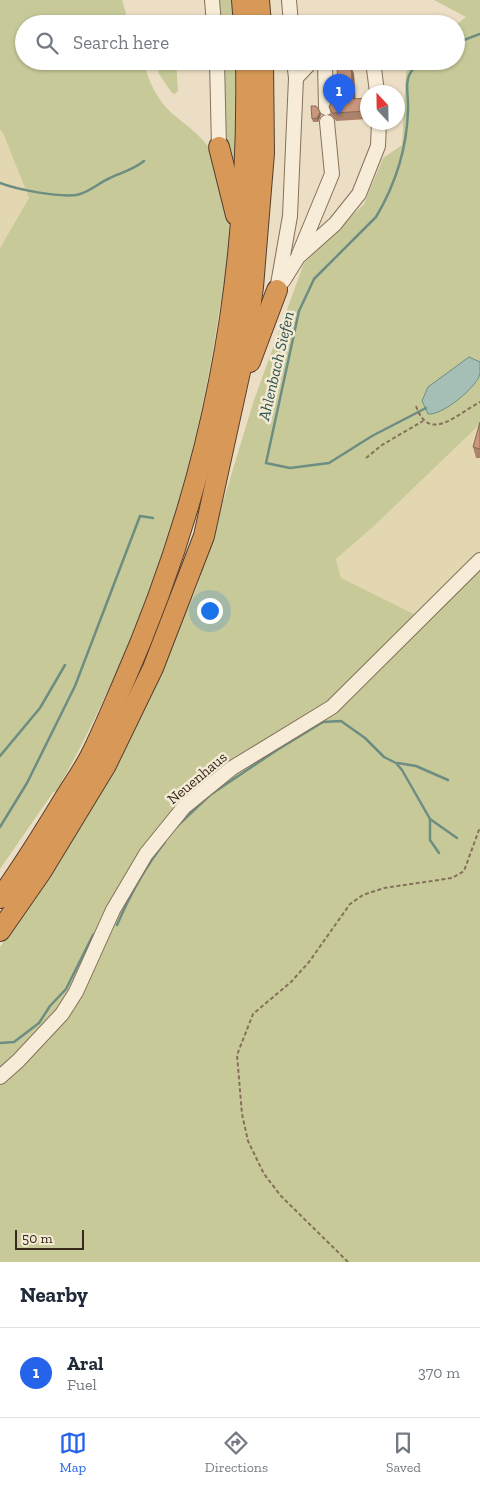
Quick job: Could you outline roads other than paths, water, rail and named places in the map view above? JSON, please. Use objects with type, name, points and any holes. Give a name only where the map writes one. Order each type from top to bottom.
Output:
[{"type":"highway","points":[[242,0],[243,15]]},
{"type":"highway","points":[[259,0],[260,15]]},
{"type":"highway","points":[[0,898],[24,865],[91,756],[149,624],[184,524],[219,391],[234,300],[241,242],[247,142],[246,70]]},
{"type":"highway","points":[[0,931],[41,872],[106,765],[153,668],[204,536],[243,358],[260,225],[264,153],[263,70]]},
{"type":"highway","points":[[219,147],[230,185],[241,242]]},
{"type":"highway","points":[[233,406],[278,290]]},
{"type":"street","points":[[212,0],[213,15]]},
{"type":"street","points":[[289,0],[290,15]]},
{"type":"street","points":[[216,70],[219,147]]},
{"type":"street","points":[[278,290],[290,216],[295,70]]},
{"type":"street","points":[[296,78],[304,70]]},
{"type":"street","points":[[278,290],[298,258],[332,174],[325,70]]},
{"type":"street","points":[[374,70],[376,85]]},
{"type":"street","points":[[298,258],[335,224],[359,194],[378,146],[379,130]]},
{"type":"street","name":"Neuenhaus","points":[[0,1077],[18,1061],[62,1014],[76,992],[113,910],[146,854],[184,807],[232,768],[332,707],[480,560]]},
{"type":"water","points":[[469,357],[480,362],[480,374],[473,386],[450,406],[428,414],[422,401],[428,387]]},
{"type":"waterway","name":"Ahlenbach Siefen","points":[[465,40],[480,34]]},
{"type":"waterway","name":"Ahlenbach Siefen","points":[[412,70],[407,83],[407,124],[402,152],[394,179],[383,205],[376,217],[314,279],[299,311],[266,463],[290,468],[329,463],[372,436],[426,408]]},
{"type":"waterway","points":[[0,183],[38,192],[76,195],[132,169],[144,161]]},
{"type":"waterway","points":[[0,827],[27,783],[75,686],[140,516],[153,518]]},
{"type":"waterway","points":[[0,756],[40,708],[65,665]]},
{"type":"waterway","points":[[174,829],[210,795],[277,750],[323,722],[341,721],[365,738],[384,757],[396,763],[402,770],[430,819],[430,840],[439,853]]},
{"type":"waterway","points":[[398,763],[416,766],[448,780]]},
{"type":"waterway","points":[[430,819],[457,838]]},
{"type":"waterway","points":[[117,925],[138,882],[165,842]]},
{"type":"waterway","points":[[0,1043],[14,1042],[39,1023],[50,1006],[66,989],[93,935],[96,933]]},
{"type":"place","name":"Aral","points":[[339,115]]}]
